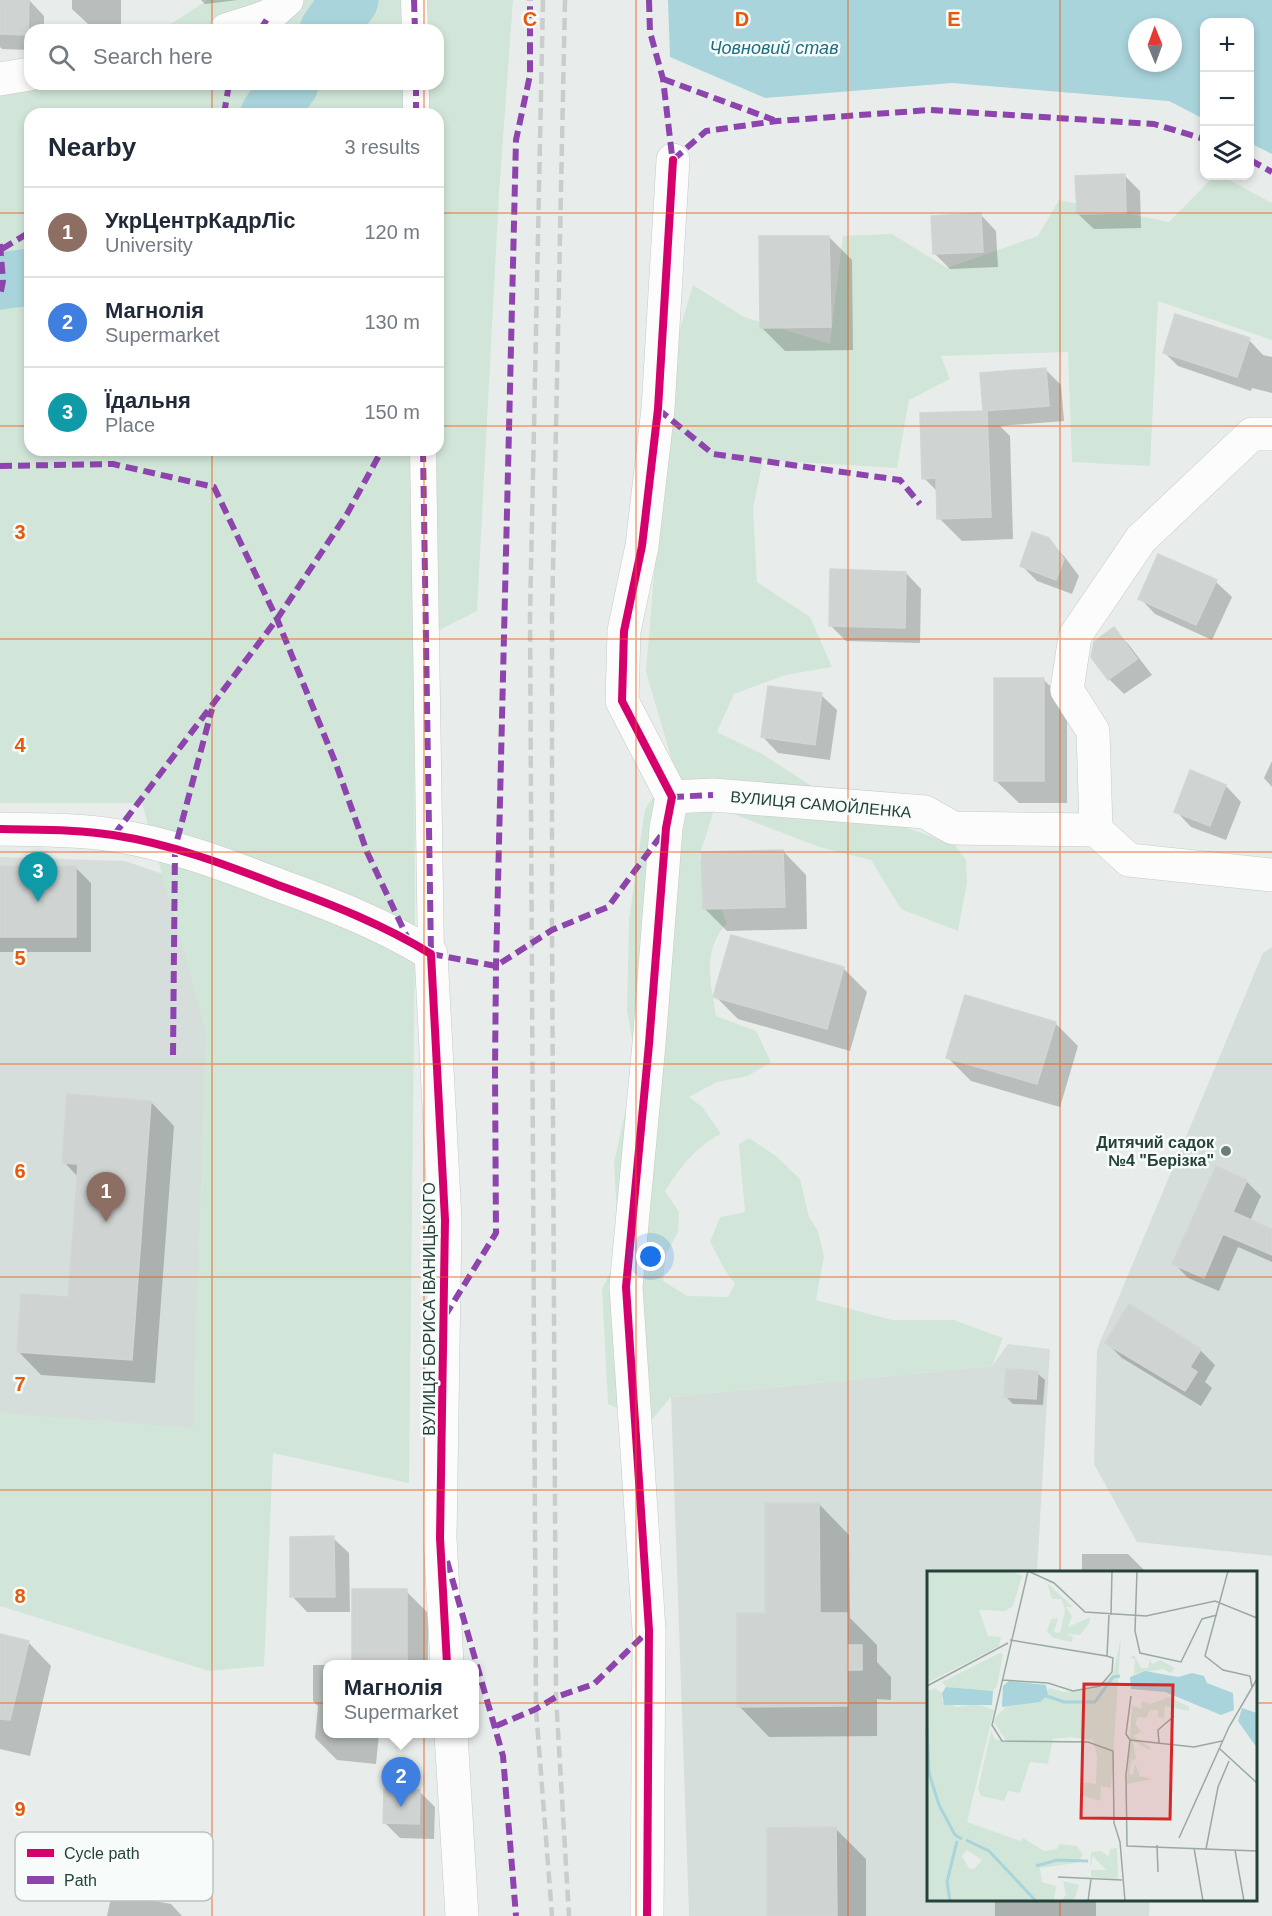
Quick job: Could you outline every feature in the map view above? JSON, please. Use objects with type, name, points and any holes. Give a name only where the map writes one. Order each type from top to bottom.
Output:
[{"type":"street","points":[[244,24],[269,16],[286,0]]},
{"type":"street","points":[[414,0],[415,24]]},
{"type":"street","points":[[0,79],[24,75]]},
{"type":"street","points":[[416,90],[416,108]]},
{"type":"street","points":[[647,1916],[649,1630],[626,1287],[649,1044],[666,828],[672,797],[622,701],[624,631],[642,546],[658,409],[673,160]]},
{"type":"street","points":[[1272,434],[1252,434],[1142,539],[1075,636],[1067,690],[1093,731],[1096,830],[1129,860],[1272,875]]},
{"type":"street","points":[[423,456],[431,954]]},
{"type":"street","name":"ВУЛИЦЯ САМОЙЛЕНКА","points":[[672,797],[713,795],[925,812],[953,828],[1096,830]]},
{"type":"street","points":[[0,829],[79,830],[175,848],[228,865],[332,905],[408,939],[431,954]]},
{"type":"street","name":"ВУЛИЦЯ БОРИСА ІВАНИЦЬКОГО","points":[[431,954],[445,1220],[440,1538],[447,1660]]},
{"type":"street","points":[[451,1738],[462,1916]]},
{"type":"shaded area","points":[[0,857],[125,861],[230,897],[191,1575],[0,1547]]},
{"type":"shaded area","name":"Дитячий садок №4 \"Берізка\"","points":[[1272,947],[1272,1556],[1137,1542],[1094,1464],[1097,1349],[1263,953]]},
{"type":"shaded area","points":[[1008,1344],[1050,1349],[1037,1571],[927,1571],[927,1901],[1150,1901],[1149,1916],[689,1916],[671,1397],[992,1366]]},
{"type":"green space","points":[[208,0],[513,0],[499,194],[477,611],[414,643],[415,941],[409,1483],[273,1453],[264,1666],[209,1671],[0,1606],[0,1413],[193,1428],[206,1031],[142,803],[0,803],[0,86],[24,84],[24,90],[444,90],[444,24],[170,24]]},
{"type":"green space","points":[[1210,180],[1229,180],[1272,203],[1272,340],[1158,301],[1150,466],[1072,462],[1068,352],[941,356],[950,379],[909,400],[897,468],[763,460],[753,508],[757,582],[810,617],[832,667],[785,675],[734,694],[717,732],[762,754],[838,803],[955,845],[966,860],[967,883],[958,931],[901,909],[871,860],[819,847],[715,807],[699,857],[727,923],[719,934],[711,956],[710,979],[716,1016],[756,1031],[771,1062],[748,1076],[717,1082],[689,1097],[703,1108],[721,1134],[703,1145],[682,1166],[665,1191],[679,1212],[678,1232],[666,1254],[663,1281],[687,1296],[728,1297],[735,1284],[710,1242],[720,1217],[745,1212],[739,1144],[749,1138],[776,1156],[800,1179],[809,1217],[818,1231],[824,1257],[816,1300],[892,1320],[954,1320],[1003,1338],[992,1366],[671,1397],[649,1423],[608,1404],[602,1289],[619,1254],[614,1163],[636,1062],[627,1010],[629,920],[645,809],[674,767],[646,672],[672,355],[693,285],[744,317],[830,344],[843,236],[892,234],[947,268],[1038,236],[1059,200],[1169,222]]},
{"type":"water","name":"Човновий став","points":[[668,0],[1272,0],[1272,154],[1254,145],[1254,18],[1200,18],[1200,117],[1169,101],[952,83],[765,98],[670,57]]},
{"type":"building","points":[[0,0],[29,0],[28,24],[24,24],[24,35],[0,34]]},
{"type":"building","points":[[1125,174],[1126,213],[1077,214],[1075,176]]},
{"type":"building","points":[[981,213],[983,252],[933,254],[931,216]]},
{"type":"building","points":[[759,236],[829,236],[831,327],[760,328]]},
{"type":"building","points":[[1175,314],[1250,338],[1237,377],[1163,353]]},
{"type":"building","points":[[1046,368],[1049,406],[983,411],[980,373]]},
{"type":"building","points":[[987,411],[991,517],[937,519],[936,478],[922,479],[920,413]]},
{"type":"building","points":[[1032,532],[1049,538],[1064,559],[1056,580],[1020,566]]},
{"type":"building","points":[[1158,554],[1217,580],[1196,625],[1138,599]]},
{"type":"building","points":[[830,569],[906,572],[905,628],[829,626]]},
{"type":"building","points":[[1114,627],[1137,659],[1108,680],[1091,657],[1094,642]]},
{"type":"building","points":[[994,678],[1044,678],[1044,781],[994,781]]},
{"type":"building","points":[[768,686],[822,693],[815,745],[761,737]]},
{"type":"building","points":[[1190,770],[1226,785],[1210,826],[1174,812]]},
{"type":"building","points":[[783,850],[785,907],[703,909],[701,852]]},
{"type":"building","points":[[0,866],[76,866],[76,937],[0,937]]},
{"type":"building","points":[[731,935],[844,967],[827,1029],[713,997]]},
{"type":"building","points":[[965,995],[1056,1022],[1037,1084],[946,1058]]},
{"type":"building","points":[[67,1094],[151,1101],[132,1360],[17,1352],[21,1294],[68,1297],[78,1164],[62,1163]]},
{"type":"building","points":[[1216,1166],[1247,1180],[1233,1212],[1272,1229],[1272,1255],[1223,1234],[1204,1278],[1172,1264]]},
{"type":"building","points":[[1129,1304],[1201,1349],[1190,1367],[1197,1372],[1185,1391],[1105,1343]]},
{"type":"building","points":[[1006,1369],[1038,1371],[1036,1399],[1004,1397]]},
{"type":"building","points":[[765,1503],[819,1503],[820,1613],[847,1613],[847,1645],[862,1645],[862,1670],[847,1670],[847,1706],[737,1707],[737,1613],[765,1613]]},
{"type":"building","points":[[334,1536],[335,1597],[290,1597],[290,1537]]},
{"type":"building","points":[[352,1589],[407,1589],[407,1660],[352,1660]]},
{"type":"building","points":[[0,1634],[29,1641],[10,1720],[0,1719]]},
{"type":"building","points":[[384,1789],[420,1790],[419,1824],[383,1823]]},
{"type":"building","points":[[836,1827],[837,1916],[767,1916],[767,1828]]},
{"type":"waterway","points":[[332,24],[350,0]]},
{"type":"waterway","points":[[273,108],[286,90]]},
{"type":"waterway","points":[[0,281],[24,278]]},
{"type":"railway","points":[[543,0],[530,616],[536,1709],[552,1916]]},
{"type":"railway","points":[[565,0],[552,616],[552,930],[556,1697],[569,1916]]},
{"type":"marked path","points":[[414,0],[415,24]]},
{"type":"marked path","points":[[445,1316],[496,1233],[496,966],[516,140],[530,75],[530,0]]},
{"type":"marked path","points":[[649,0],[650,32],[663,79],[673,164]]},
{"type":"marked path","points":[[264,24],[269,16]]},
{"type":"marked path","points":[[663,79],[774,120]]},
{"type":"marked path","points":[[225,108],[228,90]]},
{"type":"marked path","points":[[416,90],[416,108]]},
{"type":"marked path","points":[[673,160],[706,131],[777,121],[930,110],[1154,124],[1200,138]]},
{"type":"marked path","points":[[1254,162],[1272,172]]},
{"type":"marked path","points":[[2,249],[24,236]]},
{"type":"marked path","points":[[0,244],[3,281],[0,296]]},
{"type":"marked path","points":[[658,409],[713,454],[900,480],[920,504]]},
{"type":"marked path","points":[[114,835],[277,619],[347,514],[379,456]]},
{"type":"marked path","points":[[423,456],[431,954],[496,966],[552,930],[608,907],[665,830]]},
{"type":"marked path","points":[[0,466],[113,464],[214,487],[277,619],[336,764],[367,852],[408,939]]},
{"type":"marked path","points":[[173,1055],[175,848],[212,709]]},
{"type":"marked path","points":[[672,797],[713,795]]},
{"type":"marked path","points":[[447,1561],[475,1660]]},
{"type":"marked path","points":[[496,1726],[536,1709],[556,1697],[594,1684],[649,1630]]},
{"type":"marked path","points":[[479,1672],[503,1756],[516,1916]]},
{"type":"cycle path","points":[[647,1916],[649,1630],[626,1287],[649,1044],[666,828],[672,797],[622,701],[624,631],[642,546],[658,409],[673,160]]},
{"type":"cycle path","points":[[0,829],[99,833],[135,839],[197,855],[376,924],[431,954],[445,1220],[440,1538],[447,1660]]},
{"type":"place","name":"Їдальня","points":[[38,902]]},
{"type":"place","name":"Дитячий садок №4 \"Берізка\"","points":[[1226,1151]]},
{"type":"place","name":"УкрЦентрКадрЛіс","points":[[106,1222]]},
{"type":"place","name":"Магнолія","points":[[401,1807]]}]
